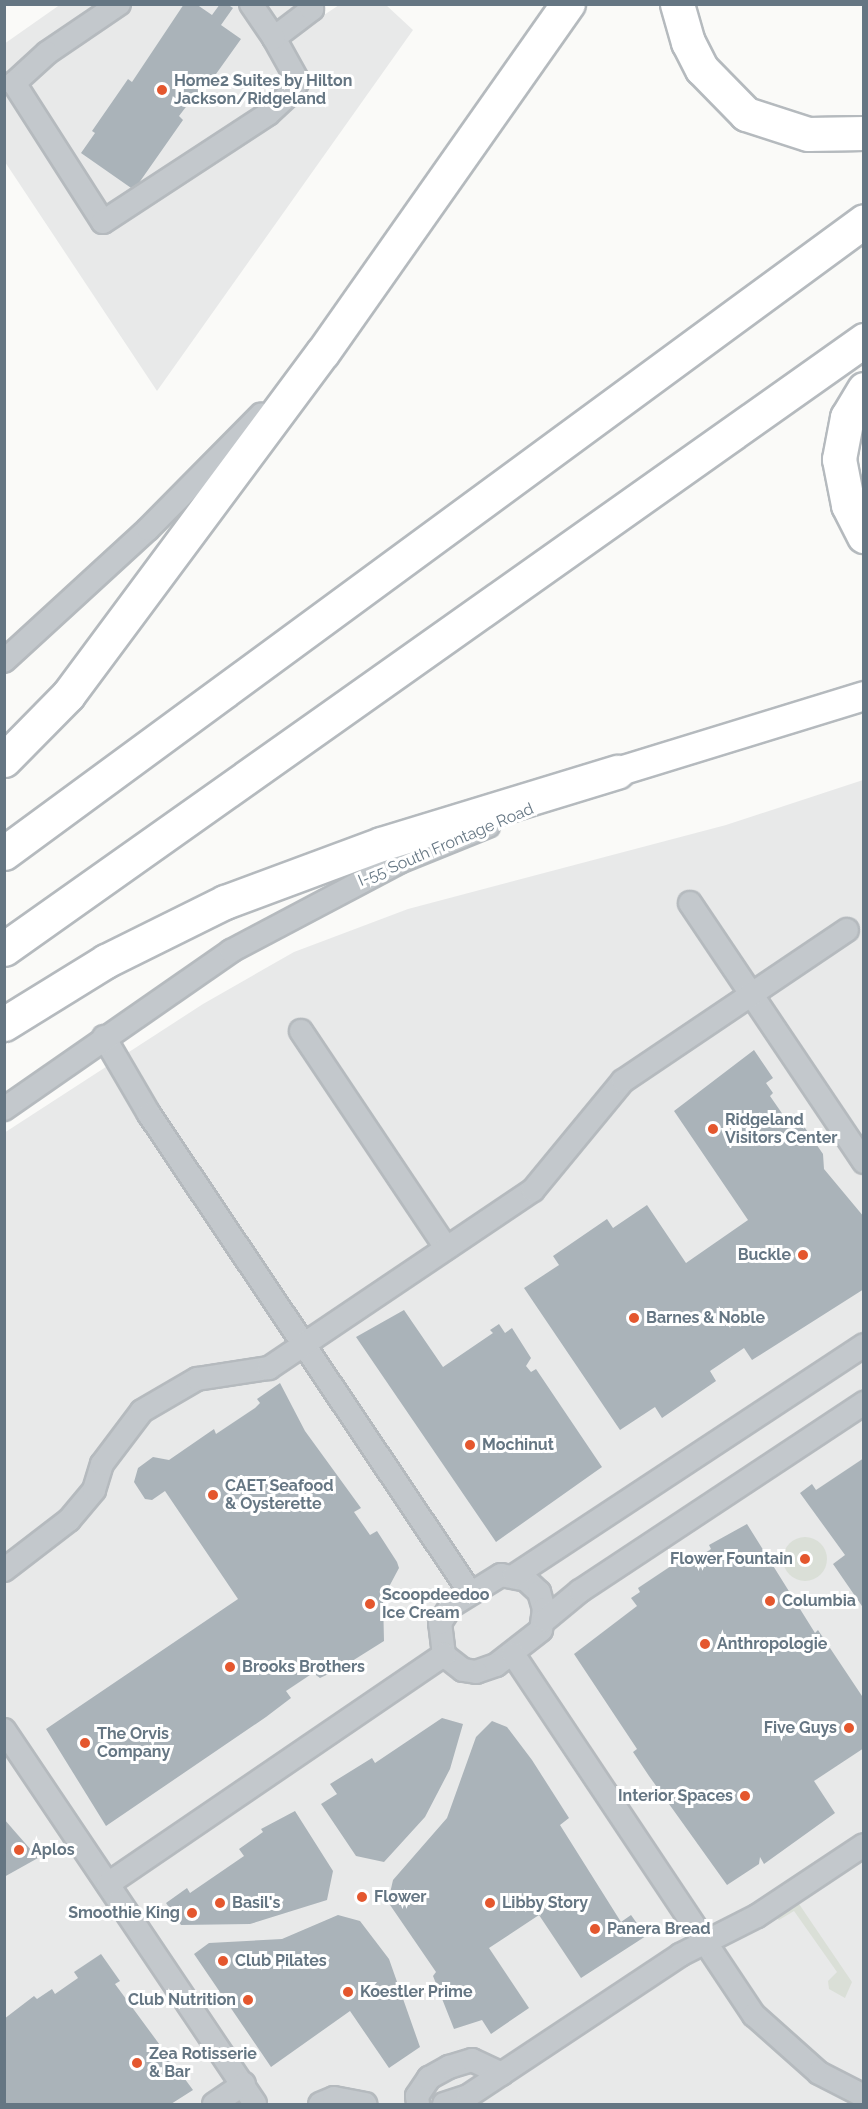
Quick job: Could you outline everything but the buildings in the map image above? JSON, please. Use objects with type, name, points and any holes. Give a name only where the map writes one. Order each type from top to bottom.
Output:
[{"type":"highway","points":[[4,760],[68,695],[323,352],[568,4]]},
{"type":"highway","points":[[677,4],[688,42],[702,69],[746,114],[808,134],[864,133]]},
{"type":"highway","points":[[4,853],[864,221]]},
{"type":"highway","points":[[4,949],[864,340]]},
{"type":"highway","points":[[864,389],[847,417],[839,459],[848,505],[864,536]]},
{"type":"highway","points":[[4,1024],[106,961],[225,902],[381,844],[617,772]]},
{"type":"main road","name":"I-55 South Frontage Road","points":[[617,772],[864,696]]},
{"type":"street","points":[[119,4],[47,53],[14,83],[104,222],[268,114],[292,92],[298,81],[274,38],[251,4]]},
{"type":"street","points":[[274,38],[312,9],[309,4]]},
{"type":"street","points":[[4,661],[148,529],[323,352]]},
{"type":"street","name":"I-55 South Frontage Road","points":[[4,1109],[104,1037],[231,951],[298,913],[399,862],[617,772]]},
{"type":"street","points":[[690,903],[864,1162]]},
{"type":"street","points":[[4,1570],[69,1520],[94,1490],[102,1464],[123,1432],[156,1400],[197,1379],[270,1368],[305,1345],[545,1180],[597,1107],[623,1082],[752,997],[847,930]]},
{"type":"street","points":[[302,1031],[446,1248]]},
{"type":"street","points":[[104,1037],[149,1114],[470,1592]]},
{"type":"street","points":[[864,1345],[514,1575],[490,1579],[451,1606],[440,1623],[444,1655],[463,1670],[476,1672],[513,1654],[534,1640],[544,1620],[580,1591],[864,1403]]},
{"type":"street","points":[[514,1575],[539,1592],[544,1620]]},
{"type":"street","points":[[513,1654],[754,2015],[783,2046],[819,2073],[864,2096]]},
{"type":"street","points":[[108,1884],[444,1655]]},
{"type":"street","points":[[4,1730],[244,2084],[255,2104]]},
{"type":"street","points":[[444,2104],[502,2074],[706,1942],[757,1917],[864,1845]]},
{"type":"street","points":[[418,2104],[417,2096],[429,2078],[449,2067],[472,2060],[502,2074]]},
{"type":"street","points":[[214,2104],[244,2084]]},
{"type":"street","points":[[320,2104],[334,2098],[365,2104]]},
{"type":"shaded area","points":[[61,4],[296,5],[309,25],[339,5],[386,5],[413,30],[157,391],[5,162],[4,44]]},
{"type":"shaded area","points":[[863,780],[863,2104],[5,2104],[4,1133],[203,1004],[294,952],[408,909],[726,825]]},
{"type":"shaded area","name":"Flower Fountain","points":[[805,1537],[820,1544],[827,1559],[820,1574],[805,1581],[790,1574],[783,1559],[790,1544]]},
{"type":"shaded area","points":[[797,1901],[852,1982],[845,1998],[829,1989],[828,1981],[837,1972],[794,1911],[779,1920],[773,1914]]},
{"type":"place","name":"Home2 Suites by Hilton Jackson/Ridgeland","points":[[162,90]]},
{"type":"place","name":"Ridgeland Visitors Center","points":[[713,1129]]},
{"type":"place","name":"Buckle","points":[[803,1255]]},
{"type":"place","name":"Barnes & Noble","points":[[634,1318]]},
{"type":"place","name":"Mochinut","points":[[470,1445]]},
{"type":"place","name":"CAET Seafood & Oysterette","points":[[213,1495]]},
{"type":"place","name":"Flower Fountain","points":[[805,1559]]},
{"type":"place","name":"Columbia","points":[[770,1601]]},
{"type":"place","name":"Scoopdeedoo Ice Cream","points":[[370,1604]]},
{"type":"place","name":"Anthropologie","points":[[705,1644]]},
{"type":"place","name":"Brooks Brothers","points":[[230,1667]]},
{"type":"place","name":"Five Guys","points":[[849,1728]]},
{"type":"place","name":"The Orvis Company","points":[[85,1743]]},
{"type":"place","name":"Interior Spaces","points":[[745,1796]]},
{"type":"place","name":"Aplos","points":[[19,1850]]},
{"type":"place","name":"Flower","points":[[362,1897]]},
{"type":"place","name":"Basil's","points":[[220,1903]]},
{"type":"place","name":"Libby Story","points":[[490,1903]]},
{"type":"place","name":"Smoothie King","points":[[192,1913]]},
{"type":"place","name":"Panera Bread","points":[[595,1929]]},
{"type":"place","name":"Club Pilates","points":[[223,1961]]},
{"type":"place","name":"Koestler Prime","points":[[348,1992]]},
{"type":"place","name":"Club Nutrition","points":[[248,2000]]},
{"type":"place","name":"Zea Rotisserie & Bar","points":[[137,2063]]}]
